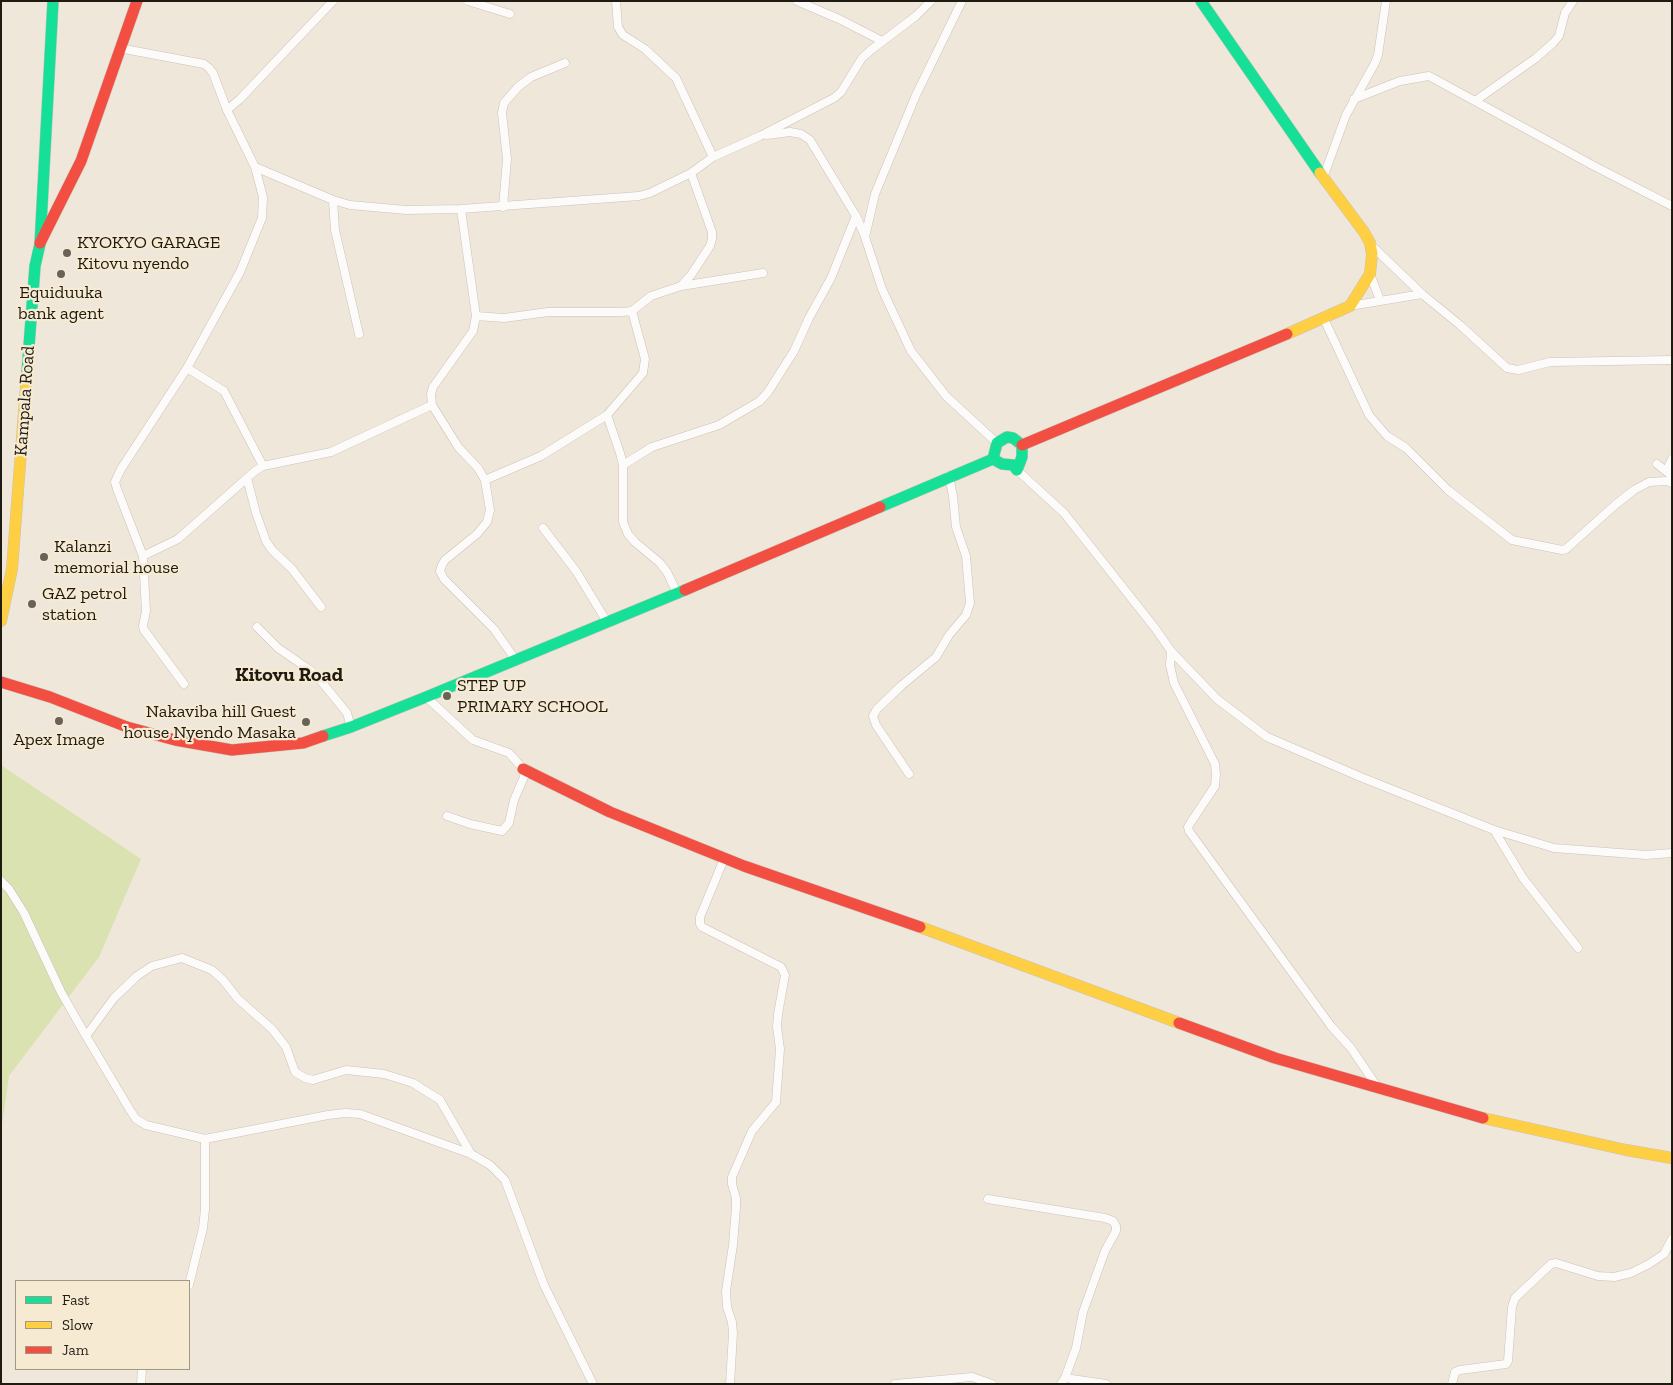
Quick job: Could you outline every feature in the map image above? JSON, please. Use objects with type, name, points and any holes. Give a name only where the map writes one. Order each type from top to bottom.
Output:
[{"type":"street","name":"Kampala Road","points":[[1,621],[12,569],[35,266],[40,244],[53,1]]},
{"type":"street","points":[[40,244],[81,161],[136,1]]},
{"type":"street","points":[[226,110],[240,99],[333,1]]},
{"type":"street","points":[[468,1],[510,14]]},
{"type":"street","points":[[616,1],[618,28],[623,35],[645,50],[676,78],[712,157]]},
{"type":"street","points":[[797,1],[839,19],[882,41]]},
{"type":"street","points":[[254,167],[332,200],[350,205],[406,210],[461,209],[639,196],[650,193],[691,173],[712,157],[760,136],[834,98],[846,84],[862,58],[916,16],[931,1]]},
{"type":"street","points":[[865,237],[875,194],[916,95],[962,1]]},
{"type":"street","points":[[1201,1],[1370,243],[1422,294],[1460,325],[1507,368],[1518,370],[1550,362],[1672,360]]},
{"type":"street","points":[[1323,178],[1346,115],[1378,55],[1386,1]]},
{"type":"street","points":[[1475,101],[1536,58],[1553,43],[1559,36],[1565,13],[1573,1]]},
{"type":"street","points":[[119,48],[204,64],[213,73],[226,110],[254,167],[263,197],[262,218],[240,272],[187,368],[121,468],[116,482],[142,556],[146,611],[144,630],[184,684]]},
{"type":"street","points":[[503,206],[507,159],[502,113],[504,103],[518,87],[531,77],[565,62]]},
{"type":"street","points":[[1354,99],[1400,81],[1429,76],[1594,166],[1672,206]]},
{"type":"street","points":[[760,136],[790,132],[801,134],[810,140],[856,216],[882,289],[914,355],[946,396],[997,443]]},
{"type":"street","points":[[681,286],[691,275],[710,246],[712,239],[712,232],[691,173]]},
{"type":"street","points":[[332,200],[336,230],[359,334]]},
{"type":"street","points":[[461,209],[476,316],[473,330],[432,387],[432,405],[459,448],[478,468],[485,480],[490,510],[487,522],[477,534],[445,560],[440,571],[444,579],[454,590],[494,629],[515,659]]},
{"type":"street","points":[[623,465],[652,447],[735,418],[760,401],[768,392],[794,351],[809,318],[831,278],[856,216]]},
{"type":"street","points":[[1350,306],[1370,274],[1372,254],[1370,243]]},
{"type":"street","points":[[476,316],[504,318],[548,312],[632,311],[651,296],[681,286],[763,273]]},
{"type":"street","points":[[1370,274],[1380,300]]},
{"type":"street","points":[[1022,445],[1324,319],[1350,306],[1422,294]]},
{"type":"street","points":[[485,480],[541,456],[606,415],[643,373],[645,359],[632,311]]},
{"type":"street","points":[[1324,319],[1369,415],[1387,436],[1406,448],[1448,490],[1512,540],[1562,550],[1634,490],[1649,482],[1666,481],[1672,483]]},
{"type":"street","points":[[187,368],[224,391],[263,466]]},
{"type":"street","points":[[142,556],[178,540],[263,466],[331,452],[432,405]]},
{"type":"street","points":[[606,415],[623,465],[623,522],[628,534],[635,542],[660,563],[667,572],[677,593]]},
{"type":"street","points":[[993,459],[997,443],[1007,437],[1013,438],[1022,445]]},
{"type":"street","points":[[1017,470],[1022,457],[1022,445]]},
{"type":"street","points":[[993,459],[1002,464],[1013,465],[1064,513],[1156,628],[1171,651],[1217,699],[1267,738],[1494,830],[1554,848],[1646,855],[1672,853]]},
{"type":"street","points":[[1,682],[50,697],[128,727],[175,740],[232,750],[302,743],[351,728],[993,459]]},
{"type":"street","points":[[1657,464],[1669,473],[1672,459]]},
{"type":"street","points":[[909,774],[876,725],[873,716],[877,709],[902,685],[936,657],[949,634],[966,615],[970,603],[966,556],[956,528],[949,476]]},
{"type":"street","points":[[247,478],[266,541],[272,550],[292,569],[321,607]]},
{"type":"street","points":[[543,528],[576,571],[607,622]]},
{"type":"street","points":[[257,627],[278,648],[308,668],[316,676],[347,713],[351,728]]},
{"type":"street","points":[[1171,651],[1170,664],[1174,683],[1215,764],[1215,786],[1188,827],[1189,831],[1326,1018],[1351,1048],[1378,1088]]},
{"type":"street","points":[[426,697],[473,740],[509,753],[523,769],[610,812],[724,859],[781,880],[869,908],[1275,1058],[1481,1117],[1626,1150],[1672,1158]]},
{"type":"street","points":[[447,816],[470,824],[502,831],[508,823],[514,800],[524,777],[525,771],[523,769]]},
{"type":"street","points":[[1494,830],[1523,878],[1578,948]]},
{"type":"street","points":[[724,859],[700,917],[700,924],[702,927],[781,968],[784,975],[777,1027],[780,1050],[776,1102],[774,1107],[752,1131],[732,1177],[736,1207],[733,1245],[726,1291],[727,1308],[732,1322],[733,1333],[730,1384]]},
{"type":"street","points":[[1,881],[9,889],[24,913],[61,992],[86,1036],[136,1119],[146,1125],[205,1139],[345,1113],[360,1114],[471,1154],[490,1165],[505,1180],[544,1285],[593,1384]]},
{"type":"street","points":[[86,1036],[114,998],[137,976],[152,966],[182,958],[212,970],[223,980],[238,999],[272,1029],[286,1047],[295,1072],[313,1080],[346,1070],[384,1074],[413,1083],[440,1100],[471,1154]]},
{"type":"street","points":[[190,1282],[205,1209],[205,1139]]},
{"type":"street","points":[[988,1199],[1113,1221],[1116,1231],[1105,1251],[1083,1312],[1076,1348],[1063,1381],[1106,1384]]},
{"type":"street","points":[[1452,1384],[1456,1372],[1460,1370],[1506,1364],[1511,1342],[1512,1307],[1515,1298],[1551,1264],[1556,1263],[1598,1276],[1614,1277],[1631,1273],[1649,1264],[1664,1254],[1672,1239]]},
{"type":"street","points":[[141,1384],[142,1370]]},
{"type":"street","points":[[895,1384],[972,1377],[992,1384]]},
{"type":"green space","points":[[1,765],[141,859],[99,957],[9,1076],[1,1132]]},
{"type":"traffic: fast","points":[[26,386],[35,266],[40,244],[53,1]]},
{"type":"traffic: fast","points":[[1201,1],[1320,173]]},
{"type":"traffic: fast","points":[[1007,437],[1013,438],[1022,445],[1022,457],[1017,470],[1013,465],[1002,464],[993,459],[997,443],[1007,437]]},
{"type":"traffic: fast","points":[[880,507],[993,459]]},
{"type":"traffic: fast","points":[[323,736],[426,697],[685,590]]},
{"type":"traffic: slow","points":[[1287,334],[1350,306],[1370,274],[1372,254],[1370,243],[1364,232],[1320,173]]},
{"type":"traffic: slow","points":[[1,621],[12,569],[26,386]]},
{"type":"traffic: slow","points":[[920,927],[1179,1023]]},
{"type":"traffic: slow","points":[[1483,1118],[1626,1150],[1672,1158]]},
{"type":"traffic: jam","points":[[40,243],[81,161],[137,1]]},
{"type":"traffic: jam","points":[[1022,445],[1287,334]]},
{"type":"traffic: jam","points":[[685,590],[880,507]]},
{"type":"traffic: jam","points":[[1,682],[50,697],[127,727],[175,740],[232,750],[303,743],[323,736]]},
{"type":"traffic: jam","points":[[523,769],[610,812],[744,866],[920,927]]},
{"type":"traffic: jam","points":[[1179,1023],[1275,1058],[1483,1118]]},
{"type":"place","name":"KYOKYO GARAGE Kitovu nyendo","points":[[67,253]]},
{"type":"place","name":"Equiduuka bank agent","points":[[61,274]]},
{"type":"place","name":"Kalanzi memorial house","points":[[44,557]]},
{"type":"place","name":"GAZ petrol station","points":[[32,604]]},
{"type":"place","name":"STEP UP PRIMARY SCHOOL","points":[[447,696]]},
{"type":"place","name":"Apex Image","points":[[59,721]]},
{"type":"place","name":"Nakaviba hill Guest house Nyendo Masaka","points":[[306,722]]},
{"type":"district","name":"Kitovu Road","points":[[289,675]]}]
